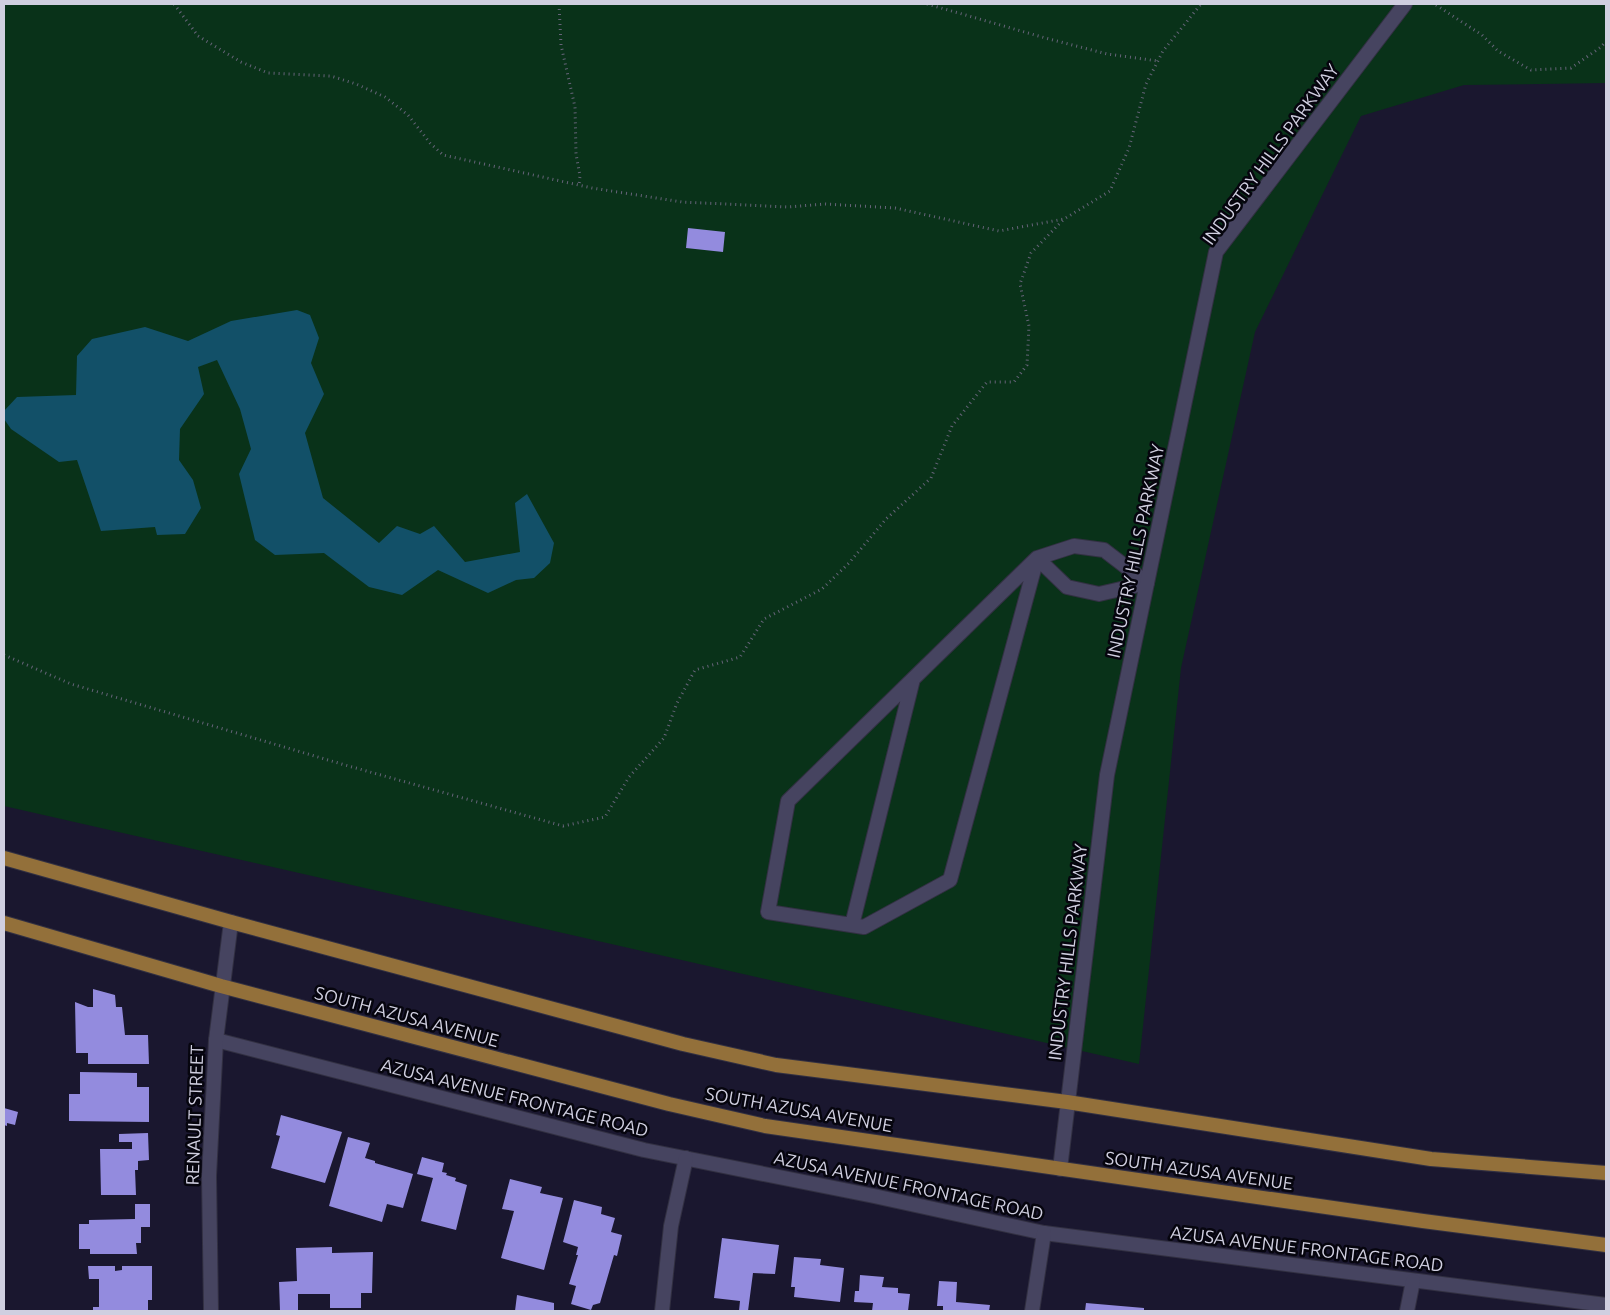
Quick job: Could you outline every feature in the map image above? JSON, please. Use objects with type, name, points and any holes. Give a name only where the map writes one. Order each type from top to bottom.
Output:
[{"type":"main road","points":[[4,858],[231,922],[684,1044],[776,1065],[1067,1102],[1431,1159],[1606,1173]]},
{"type":"main road","name":"SOUTH AZUSA AVENUE","points":[[4,923],[221,986],[669,1104],[765,1126],[1423,1221],[1606,1245]]},
{"type":"street","name":"INDUSTRY HILLS PARKWAY","points":[[1060,1169],[1107,775],[1216,252],[1405,4]]},
{"type":"street","points":[[1037,558],[950,880],[864,927],[768,912],[788,801],[1037,558],[1074,546],[1104,550],[1147,583]]},
{"type":"street","points":[[1037,558],[1067,587],[1099,594],[1147,583]]},
{"type":"street","points":[[852,926],[913,678]]},
{"type":"street","name":"RENAULT STREET","points":[[211,1311],[209,1176],[216,1040],[221,986],[231,922]]},
{"type":"street","name":"AZUSA AVENUE FRONTAGE ROAD","points":[[216,1040],[634,1148],[874,1196],[1044,1233],[1606,1305]]},
{"type":"street","points":[[662,1311],[671,1226],[686,1158]]},
{"type":"street","points":[[1032,1311],[1044,1233]]},
{"type":"street","points":[[1407,1311],[1413,1281]]},
{"type":"path","points":[[174,4],[198,36],[241,62],[268,73],[330,76],[356,84],[385,97],[408,115],[443,156],[579,186],[682,202],[788,208],[825,204],[895,208],[1000,231],[1064,219]]},
{"type":"path","points":[[559,4],[561,45],[575,107],[576,154],[580,176],[579,186]]},
{"type":"path","points":[[927,4],[1107,54],[1158,61]]},
{"type":"path","points":[[4,655],[72,684],[345,765],[563,826],[605,817],[629,777],[664,738],[677,703],[695,670],[740,658],[764,620],[822,589],[849,563],[886,519],[931,478],[952,426],[987,382],[1014,382],[1028,365],[1029,326],[1020,284],[1031,253],[1064,219],[1110,191],[1129,148],[1146,84],[1168,44],[1200,4]]},
{"type":"path","points":[[1436,5],[1482,35],[1498,51],[1531,70],[1572,68],[1601,47],[1606,41]]},
{"type":"green space","points":[[4,4],[1606,4],[1606,83],[1464,85],[1361,116],[1255,332],[1181,668],[1139,1064],[4,806]]},
{"type":"water","points":[[297,310],[310,315],[319,338],[311,363],[324,394],[305,433],[323,498],[379,543],[397,526],[420,534],[434,526],[465,562],[520,552],[515,503],[527,494],[554,543],[550,563],[534,578],[516,580],[488,593],[438,570],[402,595],[369,587],[324,553],[275,555],[255,540],[239,474],[251,449],[240,409],[217,360],[198,367],[204,394],[180,429],[179,460],[193,480],[201,508],[185,534],[157,535],[155,527],[101,531],[77,460],[59,462],[11,429],[4,419],[4,411],[17,397],[76,395],[77,356],[92,339],[145,327],[188,341],[231,321]]},
{"type":"building","points":[[688,228],[725,232],[723,252],[686,248]]},
{"type":"building","points":[[93,989],[115,995],[116,1007],[122,1007],[125,1035],[148,1035],[149,1064],[88,1064],[88,1053],[76,1053],[75,1002],[93,1007]]},
{"type":"building","points":[[80,1072],[137,1073],[137,1087],[149,1087],[149,1122],[69,1121],[69,1094],[80,1094]]},
{"type":"building","points":[[4,1108],[18,1112],[15,1125],[7,1123],[7,1126],[4,1125]]},
{"type":"building","points":[[281,1115],[342,1132],[325,1183],[271,1168],[280,1136],[276,1135]]},
{"type":"building","points":[[148,1133],[149,1160],[138,1161],[138,1170],[135,1170],[136,1195],[101,1195],[100,1149],[132,1149],[132,1142],[119,1142],[119,1134]]},
{"type":"building","points":[[348,1137],[370,1143],[365,1158],[375,1161],[375,1163],[413,1174],[403,1208],[387,1204],[382,1222],[329,1206]]},
{"type":"building","points":[[422,1157],[444,1163],[442,1172],[456,1178],[455,1181],[467,1185],[456,1230],[421,1221],[433,1178],[417,1174]]},
{"type":"building","points":[[510,1179],[542,1187],[540,1193],[563,1198],[544,1270],[501,1258],[514,1211],[502,1209]]},
{"type":"building","points":[[574,1200],[602,1207],[601,1214],[615,1218],[611,1232],[622,1235],[617,1256],[614,1255],[600,1303],[593,1305],[591,1310],[571,1304],[576,1286],[569,1284],[578,1255],[576,1255],[578,1247],[563,1242]]},
{"type":"building","points":[[135,1204],[150,1204],[150,1227],[141,1227],[141,1243],[136,1243],[137,1254],[90,1254],[90,1249],[79,1249],[79,1224],[89,1224],[89,1220],[135,1219]]},
{"type":"building","points":[[722,1238],[779,1245],[775,1274],[753,1273],[748,1311],[739,1311],[740,1301],[714,1298]]},
{"type":"building","points":[[332,1247],[332,1253],[373,1252],[372,1293],[361,1293],[361,1308],[330,1308],[330,1294],[298,1294],[298,1311],[280,1311],[279,1282],[297,1281],[296,1248]]},
{"type":"building","points":[[794,1257],[821,1259],[820,1265],[844,1268],[840,1302],[794,1297],[795,1287],[791,1287]]},
{"type":"building","points":[[88,1266],[115,1266],[115,1271],[122,1270],[122,1266],[152,1266],[152,1300],[148,1300],[148,1311],[93,1311],[93,1307],[99,1307],[99,1279],[89,1279]]},
{"type":"building","points":[[860,1275],[884,1277],[882,1287],[898,1288],[898,1293],[910,1294],[908,1311],[872,1311],[873,1303],[854,1302],[855,1291],[859,1291]]},
{"type":"building","points":[[939,1281],[957,1282],[956,1302],[990,1305],[989,1311],[943,1311],[943,1306],[937,1306]]},
{"type":"building","points":[[517,1295],[554,1303],[554,1311],[515,1311]]},
{"type":"building","points":[[1086,1303],[1144,1308],[1144,1311],[1085,1311]]}]
